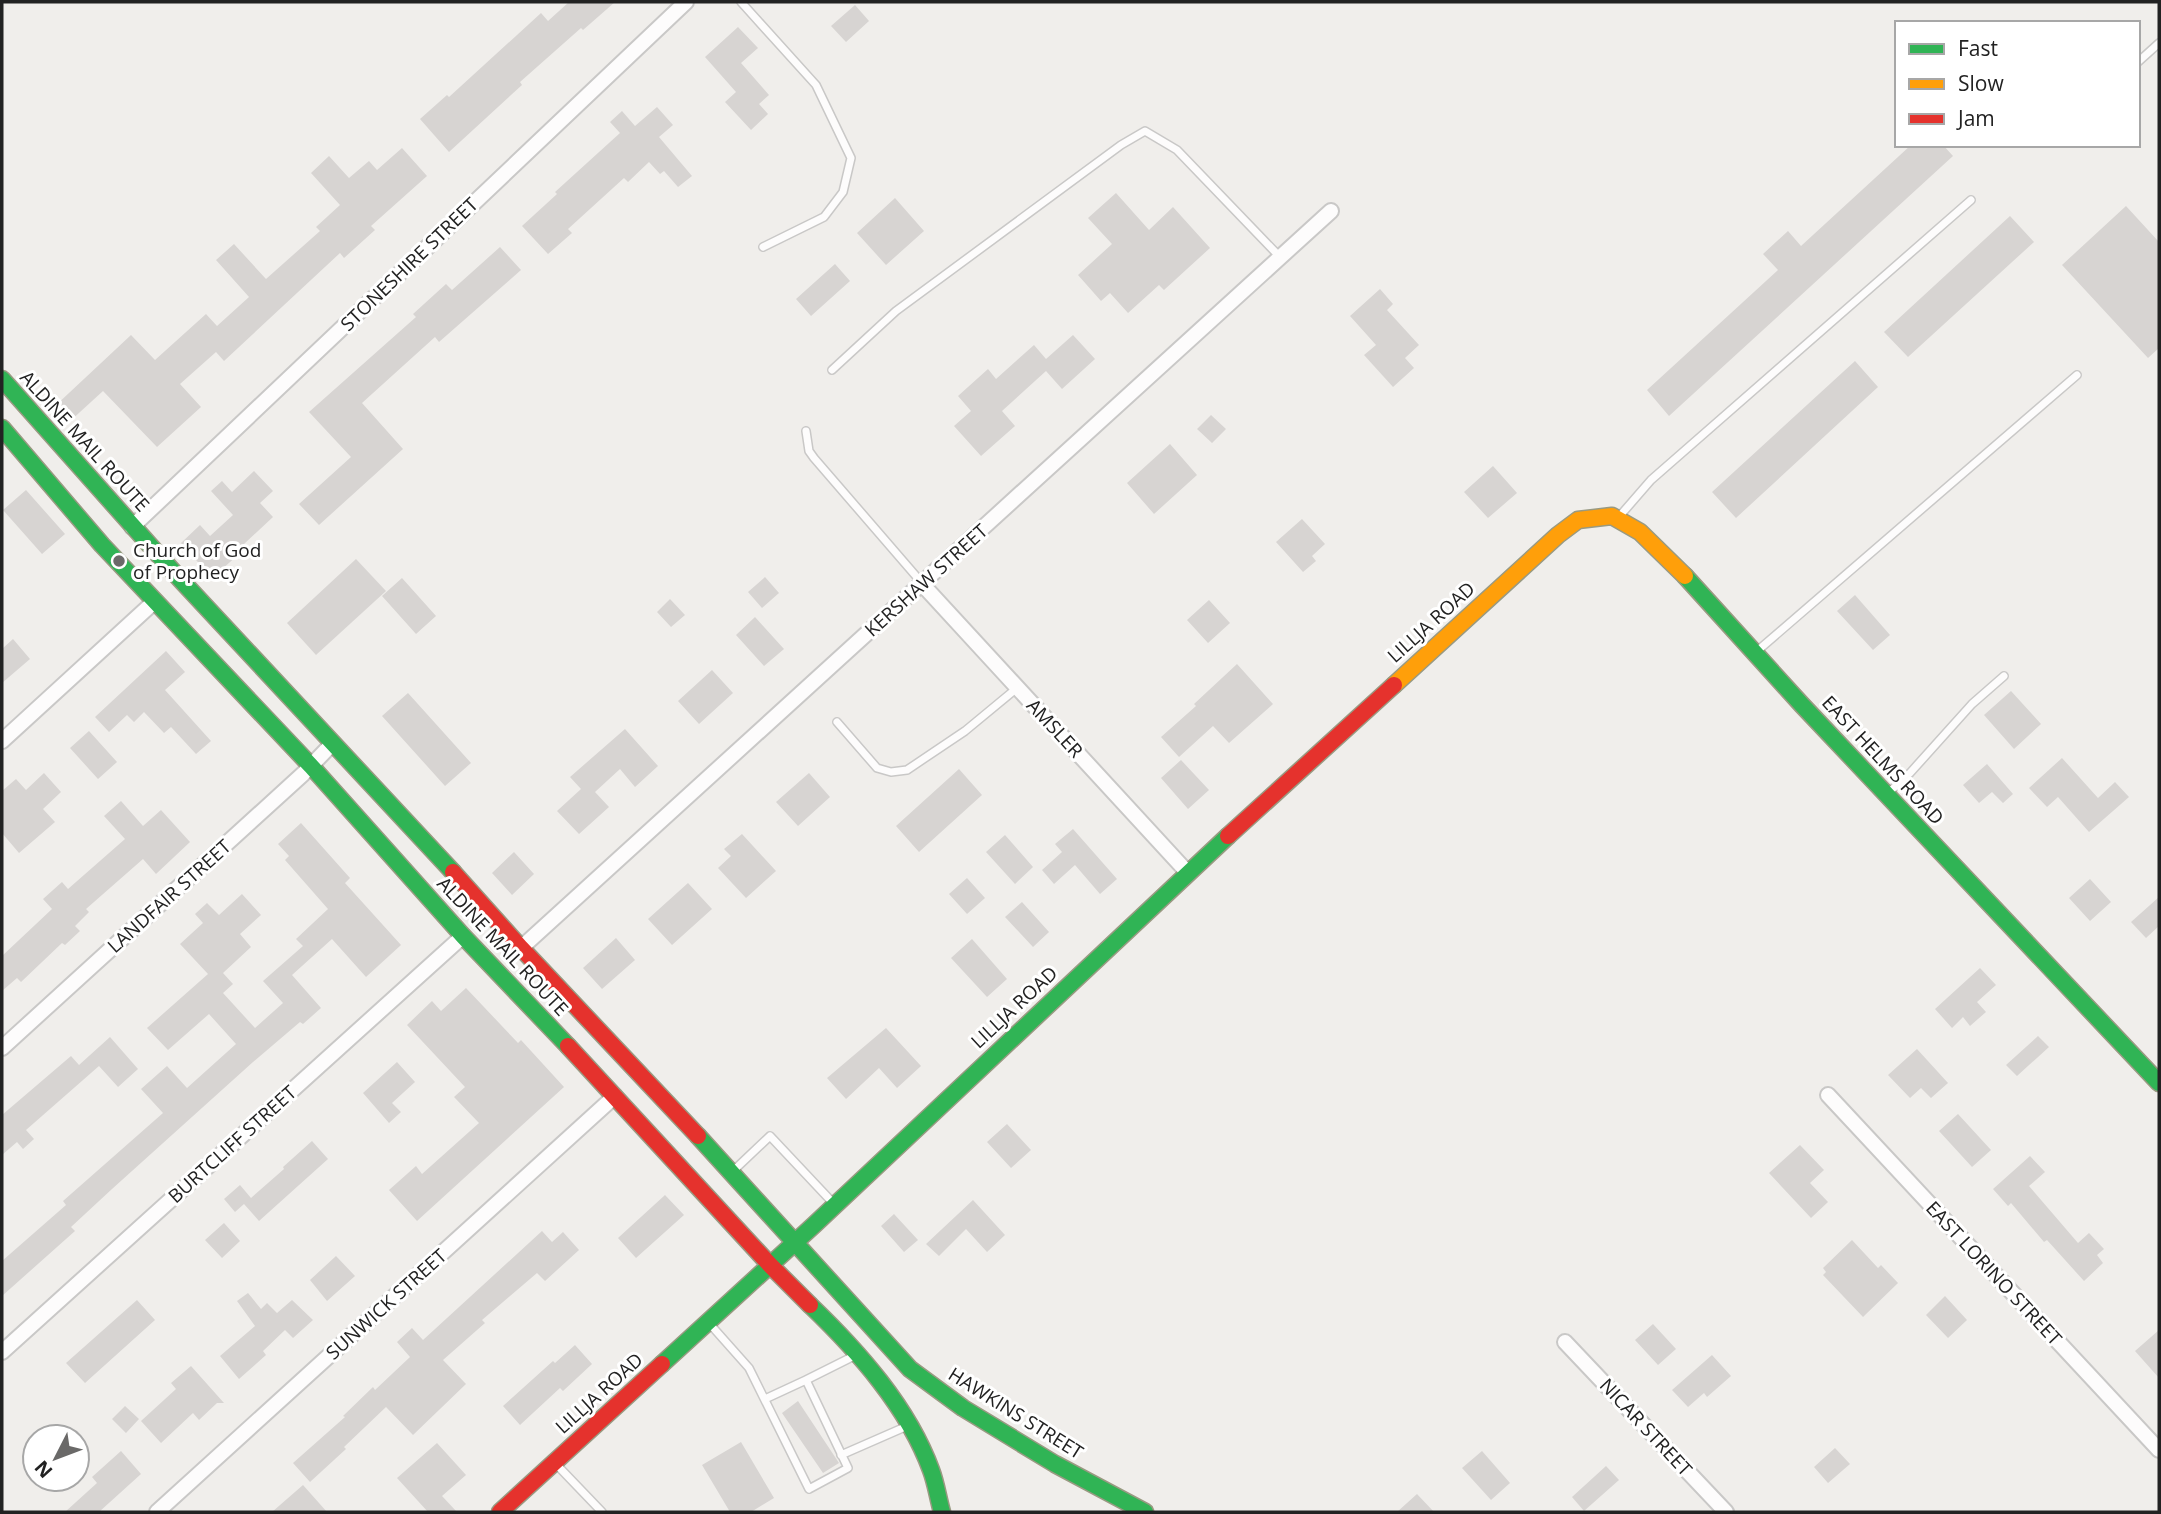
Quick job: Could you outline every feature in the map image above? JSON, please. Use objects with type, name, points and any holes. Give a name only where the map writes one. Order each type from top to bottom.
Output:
[{"type":"main road","name":"ALDINE MAIL ROUTE","points":[[2,379],[17,433],[102,545],[311,766],[463,936],[770,1265],[844,1338],[909,1425],[931,1470],[942,1512]]},
{"type":"main road","name":"ALDINE MAIL ROUTE","points":[[17,433],[132,527],[640,1073],[877,1334]]},
{"type":"main road","name":"LILLJA ROAD","points":[[500,1512],[770,1265],[1188,873],[1558,534],[1578,520],[1612,516],[1618,518]]},
{"type":"main road","name":"EAST HELMS ROAD","points":[[1618,518],[1640,532],[1677,568],[2159,1083]]},
{"type":"main road","name":"HAWKINS STREET","points":[[877,1334],[910,1369],[963,1408],[1055,1464],[1145,1512]]},
{"type":"street","name":"STONESHIRE STREET","points":[[132,527],[686,2]]},
{"type":"street","name":"KERSHAW STREET","points":[[521,948],[1331,211]]},
{"type":"street","name":"AMSLER","points":[[922,584],[1188,873]]},
{"type":"street","points":[[2,741],[155,601]]},
{"type":"street","name":"LANDFAIR STREET","points":[[2,1048],[333,743]]},
{"type":"street","name":"BURTCLIFF STREET","points":[[2,1352],[463,936]]},
{"type":"street","name":"EAST LORINO STREET","points":[[1828,1095],[2159,1450]]},
{"type":"street","name":"SUNWICK STREET","points":[[157,1512],[615,1096]]},
{"type":"street","name":"NICAR STREET","points":[[1565,1342],[1726,1512]]},
{"type":"lane","points":[[741,2],[816,85],[851,158],[844,192],[824,217],[763,247]]},
{"type":"lane","points":[[2140,60],[2159,43]]},
{"type":"lane","points":[[832,370],[896,311],[1121,145],[1145,131],[1177,150],[1280,258]]},
{"type":"lane","points":[[1618,518],[1651,481],[1970,200]]},
{"type":"lane","points":[[1755,652],[2077,375]]},
{"type":"lane","points":[[806,430],[809,451],[814,458],[922,584]]},
{"type":"lane","points":[[1886,794],[1910,773],[1972,704],[2004,676]]},
{"type":"lane","points":[[837,722],[877,768],[891,772],[908,770],[965,731],[1018,687]]},
{"type":"lane","points":[[731,1173],[770,1136],[834,1204]]},
{"type":"lane","points":[[708,1322],[749,1368],[808,1489],[848,1468],[806,1380]]},
{"type":"lane","points":[[765,1399],[857,1354]]},
{"type":"lane","points":[[841,1455],[909,1425]]},
{"type":"lane","points":[[554,1463],[602,1512]]},
{"type":"building","points":[[569,2],[615,2],[520,82],[522,85],[449,152],[420,119],[447,95],[449,97],[541,13],[548,21]]},
{"type":"building","points":[[855,5],[869,21],[846,42],[831,26]]},
{"type":"building","points":[[738,27],[758,48],[741,63],[769,95],[759,104],[768,114],[751,130],[725,102],[736,92],[705,57]]},
{"type":"building","points":[[657,107],[673,125],[659,137],[692,176],[678,187],[664,171],[660,174],[649,162],[628,182],[624,178],[568,229],[572,233],[548,254],[522,226],[620,133],[610,122],[622,111],[635,126]]},
{"type":"building","points":[[1909,147],[1945,147],[1953,156],[1669,416],[1647,390],[1778,270],[1763,254],[1788,231],[1801,246]]},
{"type":"building","points":[[402,148],[427,176],[371,226],[375,230],[344,258],[340,253],[224,361],[216,352],[180,384],[201,407],[157,447],[103,391],[68,423],[54,407],[131,335],[155,360],[206,314],[217,326],[249,297],[216,260],[234,244],[266,279],[320,231],[316,227],[340,205],[311,173],[329,156],[349,178],[369,161],[377,170]]},
{"type":"building","points":[[1116,193],[1149,230],[1173,207],[1210,248],[1164,290],[1159,285],[1128,313],[1110,293],[1101,301],[1078,275],[1112,244],[1088,218]]},
{"type":"building","points":[[895,198],[924,231],[886,265],[857,233]]},
{"type":"building","points":[[2126,206],[2159,242],[2159,348],[2148,358],[2062,265]]},
{"type":"building","points":[[2010,216],[2034,242],[1908,357],[1884,332]]},
{"type":"building","points":[[500,247],[521,270],[439,342],[435,337],[362,403],[403,449],[319,525],[299,504],[351,457],[309,412],[416,317],[413,314],[446,284],[452,290]]},
{"type":"building","points":[[835,264],[850,281],[811,316],[796,299]]},
{"type":"building","points":[[1380,289],[1393,304],[1387,310],[1419,345],[1405,358],[1414,368],[1393,387],[1364,355],[1376,345],[1350,316]]},
{"type":"building","points":[[1073,335],[1095,359],[1062,389],[1046,371],[1002,411],[1015,426],[981,456],[954,426],[971,411],[958,396],[988,369],[996,379],[1034,345],[1046,359]]},
{"type":"building","points":[[1855,361],[1878,387],[1736,518],[1712,492]]},
{"type":"building","points":[[1211,415],[1226,429],[1212,443],[1197,429]]},
{"type":"building","points":[[1170,444],[1197,475],[1154,514],[1127,483]]},
{"type":"building","points":[[1493,466],[1517,493],[1488,518],[1464,492]]},
{"type":"building","points":[[254,471],[273,491],[260,503],[273,517],[244,544],[247,547],[212,578],[181,543],[200,525],[210,536],[233,515],[211,491],[222,481],[232,492]]},
{"type":"building","points":[[26,490],[65,534],[42,554],[3,510]]},
{"type":"building","points":[[1302,519],[1325,544],[1312,556],[1316,561],[1303,572],[1276,542]]},
{"type":"building","points":[[356,559],[386,591],[316,655],[287,623]]},
{"type":"building","points":[[765,577],[779,593],[762,608],[748,592]]},
{"type":"building","points":[[402,578],[436,616],[416,634],[382,596]]},
{"type":"building","points":[[1855,595],[1890,635],[1873,650],[1837,611]]},
{"type":"building","points":[[670,599],[685,615],[671,627],[657,612]]},
{"type":"building","points":[[1209,600],[1230,623],[1208,643],[1187,620]]},
{"type":"building","points":[[755,617],[784,649],[764,666],[736,635]]},
{"type":"building","points":[[13,639],[30,659],[2,683],[2,649]]},
{"type":"building","points":[[166,651],[185,672],[165,690],[211,741],[196,754],[171,727],[164,733],[144,712],[134,722],[127,715],[109,732],[95,717]]},
{"type":"building","points":[[1237,664],[1273,704],[1229,743],[1213,726],[1179,757],[1161,737]]},
{"type":"building","points":[[712,670],[733,693],[699,724],[678,701]]},
{"type":"building","points":[[2011,691],[2041,724],[2014,749],[1984,715]]},
{"type":"building","points":[[408,693],[471,763],[445,786],[382,716]]},
{"type":"building","points":[[625,729],[658,766],[635,787],[620,769],[595,792],[609,807],[579,834],[557,811],[581,789],[570,777]]},
{"type":"building","points":[[89,731],[117,762],[98,779],[70,748]]},
{"type":"building","points":[[2062,758],[2098,798],[2115,782],[2129,797],[2089,832],[2058,797],[2047,807],[2029,788]]},
{"type":"building","points":[[1181,760],[1209,790],[1188,809],[1161,778]]},
{"type":"building","points":[[1987,764],[2013,794],[2003,803],[1992,792],[1979,803],[1963,785]]},
{"type":"building","points":[[959,769],[982,795],[919,852],[896,826]]},
{"type":"building","points":[[44,773],[61,792],[43,809],[55,822],[19,853],[2,833],[2,791],[16,779],[26,790]]},
{"type":"building","points":[[809,773],[830,797],[798,826],[776,802]]},
{"type":"building","points":[[121,801],[143,826],[161,810],[190,842],[156,874],[143,859],[86,909],[89,912],[75,926],[80,931],[65,945],[62,943],[21,982],[17,978],[2,991],[2,956],[52,909],[43,899],[62,882],[68,889],[125,839],[104,816]]},
{"type":"building","points":[[301,823],[350,878],[345,883],[401,945],[366,977],[332,939],[292,975],[321,1008],[253,1062],[112,1189],[71,1227],[75,1231],[2,1296],[2,1261],[66,1205],[63,1201],[163,1113],[141,1089],[167,1066],[187,1088],[236,1044],[209,1014],[168,1050],[147,1028],[208,974],[180,944],[203,923],[195,914],[207,903],[219,915],[242,894],[261,915],[240,934],[251,947],[223,973],[233,984],[223,993],[255,1028],[283,1003],[263,981],[303,946],[296,939],[328,909],[285,860],[289,856],[278,844]]},
{"type":"building","points":[[1073,829],[1117,879],[1100,894],[1075,865],[1054,884],[1042,870],[1062,852],[1055,844]]},
{"type":"building","points":[[742,834],[776,871],[746,898],[718,868],[731,856],[724,849]]},
{"type":"building","points":[[1005,835],[1033,867],[1015,884],[986,852]]},
{"type":"building","points":[[514,852],[534,874],[512,895],[492,873]]},
{"type":"building","points":[[967,878],[985,898],[967,914],[949,894]]},
{"type":"building","points":[[2090,879],[2111,902],[2090,921],[2069,898]]},
{"type":"building","points":[[688,883],[712,909],[672,945],[648,919]]},
{"type":"building","points":[[2159,897],[2159,926],[2146,938],[2131,922]]},
{"type":"building","points":[[1022,902],[1049,932],[1033,947],[1005,917]]},
{"type":"building","points":[[616,938],[635,960],[602,989],[583,968]]},
{"type":"building","points":[[972,939],[1007,979],[987,997],[951,958]]},
{"type":"building","points":[[1980,968],[1996,985],[1977,1002],[1986,1012],[1970,1026],[1963,1017],[1952,1028],[1935,1009]]},
{"type":"building","points":[[466,988],[518,1043],[521,1040],[564,1087],[417,1221],[389,1190],[416,1166],[422,1174],[479,1123],[454,1097],[465,1087],[407,1025],[432,1001],[441,1011]]},
{"type":"building","points":[[886,1028],[921,1066],[897,1088],[879,1068],[846,1099],[827,1078]]},
{"type":"building","points":[[2038,1036],[2049,1047],[2017,1076],[2006,1065]]},
{"type":"building","points":[[110,1037],[138,1069],[118,1087],[99,1066],[26,1130],[34,1139],[23,1149],[17,1142],[2,1155],[2,1115],[71,1056],[79,1065]]},
{"type":"building","points":[[1917,1049],[1948,1083],[1931,1098],[1921,1088],[1910,1098],[1888,1075]]},
{"type":"building","points":[[397,1062],[415,1082],[392,1103],[401,1112],[389,1123],[363,1093]]},
{"type":"building","points":[[1958,1114],[1991,1150],[1972,1167],[1939,1131]]},
{"type":"building","points":[[1007,1124],[1031,1150],[1011,1168],[987,1142]]},
{"type":"building","points":[[312,1141],[328,1159],[259,1221],[244,1204],[235,1212],[224,1199],[240,1185],[251,1198]]},
{"type":"building","points":[[1800,1145],[1824,1170],[1810,1183],[1828,1202],[1811,1218],[1769,1173]]},
{"type":"building","points":[[2030,1156],[2045,1172],[2029,1186],[2078,1243],[2089,1233],[2104,1249],[2097,1255],[2103,1263],[2084,1281],[2047,1240],[2044,1242],[2011,1203],[2008,1206],[1993,1189]]},
{"type":"building","points":[[665,1195],[684,1215],[636,1258],[618,1238]]},
{"type":"building","points":[[973,1200],[1005,1235],[987,1252],[966,1229],[939,1256],[926,1244]]},
{"type":"building","points":[[894,1214],[918,1240],[904,1252],[881,1226]]},
{"type":"building","points":[[224,1223],[240,1241],[222,1258],[205,1240]]},
{"type":"building","points":[[542,1231],[552,1242],[563,1232],[579,1250],[545,1281],[537,1273],[482,1320],[485,1323],[443,1360],[466,1384],[413,1435],[386,1407],[310,1482],[293,1463],[345,1417],[343,1416],[373,1387],[375,1390],[410,1357],[397,1342],[412,1328],[423,1340]]},
{"type":"building","points":[[1852,1240],[1878,1268],[1881,1265],[1898,1283],[1863,1317],[1823,1275],[1826,1272],[1823,1268]]},
{"type":"building","points":[[336,1256],[355,1276],[327,1301],[310,1280]]},
{"type":"building","points":[[248,1293],[261,1309],[267,1303],[277,1313],[292,1300],[313,1320],[293,1338],[285,1330],[263,1351],[266,1355],[239,1379],[220,1356],[255,1326],[237,1301]]},
{"type":"building","points":[[1945,1296],[1967,1320],[1948,1338],[1926,1315]]},
{"type":"building","points":[[137,1300],[155,1320],[85,1383],[66,1363]]},
{"type":"building","points":[[1653,1324],[1676,1349],[1658,1365],[1635,1340]]},
{"type":"building","points":[[2159,1330],[2159,1378],[2135,1351]]},
{"type":"building","points":[[575,1345],[592,1364],[563,1391],[560,1388],[520,1425],[503,1406]]},
{"type":"building","points":[[1712,1355],[1731,1376],[1707,1397],[1704,1393],[1688,1407],[1672,1390]]},
{"type":"building","points":[[191,1366],[224,1403],[217,1403],[199,1420],[193,1413],[161,1443],[141,1421],[176,1389],[171,1383]]},
{"type":"building","points":[[798,1401],[839,1463],[823,1473],[782,1413]]},
{"type":"building","points":[[125,1406],[139,1419],[126,1433],[112,1419]]},
{"type":"building","points":[[741,1442],[774,1498],[751,1512],[730,1512],[702,1465]]},
{"type":"building","points":[[437,1443],[466,1475],[442,1496],[457,1512],[428,1512],[397,1478]]},
{"type":"building","points":[[1835,1448],[1850,1464],[1828,1483],[1814,1467]]},
{"type":"building","points":[[121,1451],[141,1474],[99,1512],[65,1512],[86,1493],[91,1493],[91,1488],[97,1483],[92,1477]]},
{"type":"building","points":[[1482,1451],[1510,1483],[1491,1500],[1462,1468]]},
{"type":"building","points":[[1606,1466],[1619,1480],[1584,1511],[1572,1497]]},
{"type":"building","points":[[303,1485],[327,1512],[272,1512]]},
{"type":"building","points":[[1417,1494],[1434,1512],[1397,1512]]},
{"type":"traffic: fast","points":[[2,379],[179,578],[453,872]]},
{"type":"traffic: fast","points":[[2,428],[102,545],[311,766],[463,936],[568,1046]]},
{"type":"traffic: fast","points":[[1685,576],[1802,705],[2159,1083]]},
{"type":"traffic: fast","points":[[662,1364],[1228,836]]},
{"type":"traffic: fast","points":[[698,1136],[910,1369],[963,1408],[1055,1464],[1145,1512]]},
{"type":"traffic: fast","points":[[810,1305],[846,1341],[895,1402],[921,1447],[933,1475],[942,1512]]},
{"type":"traffic: slow","points":[[1394,685],[1558,535],[1578,520],[1612,516],[1640,532],[1685,576]]},
{"type":"traffic: jam","points":[[1228,836],[1394,685]]},
{"type":"traffic: jam","points":[[453,872],[698,1136]]},
{"type":"traffic: jam","points":[[568,1046],[810,1305]]},
{"type":"traffic: jam","points":[[500,1512],[662,1364]]},
{"type":"place","name":"Church of God of Prophecy","points":[[119,561]]}]
